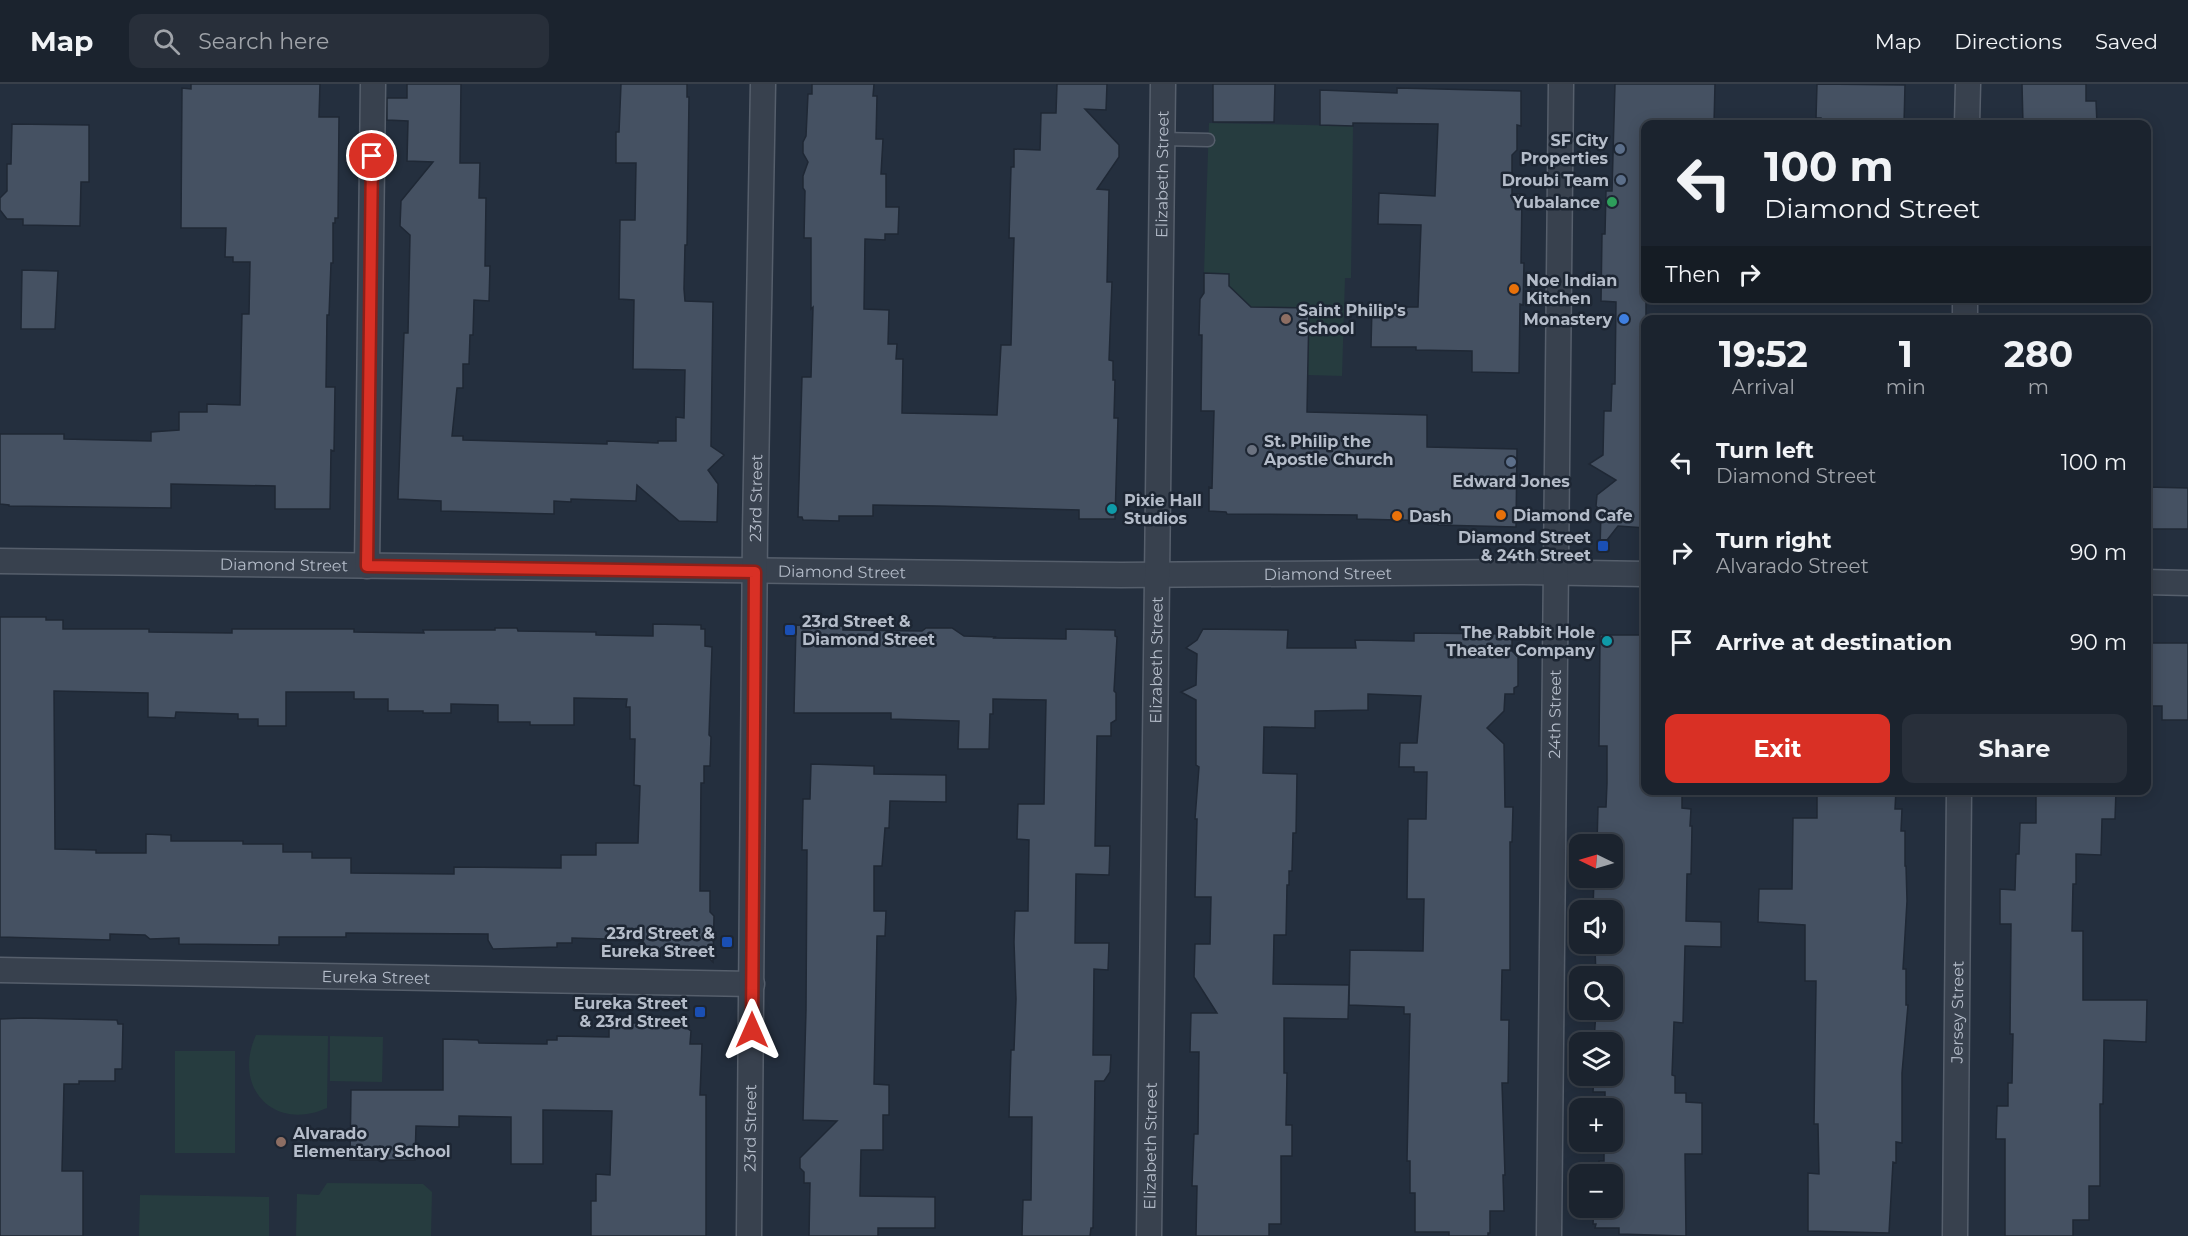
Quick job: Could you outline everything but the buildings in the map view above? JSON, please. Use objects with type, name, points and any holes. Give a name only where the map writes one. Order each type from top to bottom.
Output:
[{"type":"street","points":[[367,566],[373,84]]},
{"type":"street","name":"23rd Street","points":[[749,1236],[755,572],[763,84]]},
{"type":"street","name":"Elizabeth Street","points":[[1149,1236],[1163,84]]},
{"type":"street","name":"24th Street","points":[[1549,1236],[1562,84]]},
{"type":"street","points":[[1967,120],[1968,84]]},
{"type":"street","name":"Diamond Street","points":[[0,561],[755,572],[1156,575],[1641,574]]},
{"type":"street","points":[[2151,582],[2188,583]]},
{"type":"street","name":"Jersey Street","points":[[1955,1236],[1959,795]]},
{"type":"street","name":"Eureka Street","points":[[0,970],[752,984]]},
{"type":"lane","points":[[1162,139],[1208,140]]},
{"type":"green space","points":[[1209,123],[1353,126],[1351,278],[1345,278],[1342,376],[1308,375],[1308,328],[1240,307],[1204,273]]},
{"type":"green space","points":[[256,1035],[328,1036],[327,1108],[308,1114],[290,1114],[275,1109],[263,1100],[254,1088],[250,1072],[250,1054]]},
{"type":"green space","points":[[330,1036],[383,1037],[382,1082],[330,1081]]},
{"type":"green space","points":[[175,1051],[235,1051],[235,1153],[175,1153]]},
{"type":"green space","points":[[327,1183],[423,1184],[432,1192],[431,1236],[296,1236],[297,1194],[319,1195]]},
{"type":"green space","points":[[140,1195],[269,1197],[269,1236],[139,1236]]},
{"type":"place","name":"SF City Properties","points":[[1620,149]]},
{"type":"place","name":"Droubi Team","points":[[1621,180]]},
{"type":"place","name":"Yubalance","points":[[1612,202]]},
{"type":"place","name":"Noe Indian Kitchen","points":[[1514,289]]},
{"type":"place","name":"Saint Philip's School","points":[[1286,319]]},
{"type":"place","name":"Monastery","points":[[1624,319]]},
{"type":"place","name":"St. Philip the Apostle Church","points":[[1252,450]]},
{"type":"place","name":"Edward Jones","points":[[1511,462]]},
{"type":"place","name":"Pixie Hall Studios","points":[[1112,509]]},
{"type":"place","name":"Diamond Cafe","points":[[1501,515]]},
{"type":"place","name":"Dash","points":[[1397,516]]},
{"type":"place","name":"Diamond Street & 24th Street","points":[[1603,546]]},
{"type":"place","name":"23rd Street & Diamond Street","points":[[790,630]]},
{"type":"place","name":"The Rabbit Hole Theater Company","points":[[1607,641]]},
{"type":"place","name":"23rd Street & Eureka Street","points":[[727,942]]},
{"type":"place","name":"Eureka Street & 23rd Street","points":[[700,1012]]},
{"type":"place","name":"Alvarado Elementary School","points":[[281,1142]]},
{"type":"route","points":[[372,156],[367,566],[755,572],[752,1030]]}]
